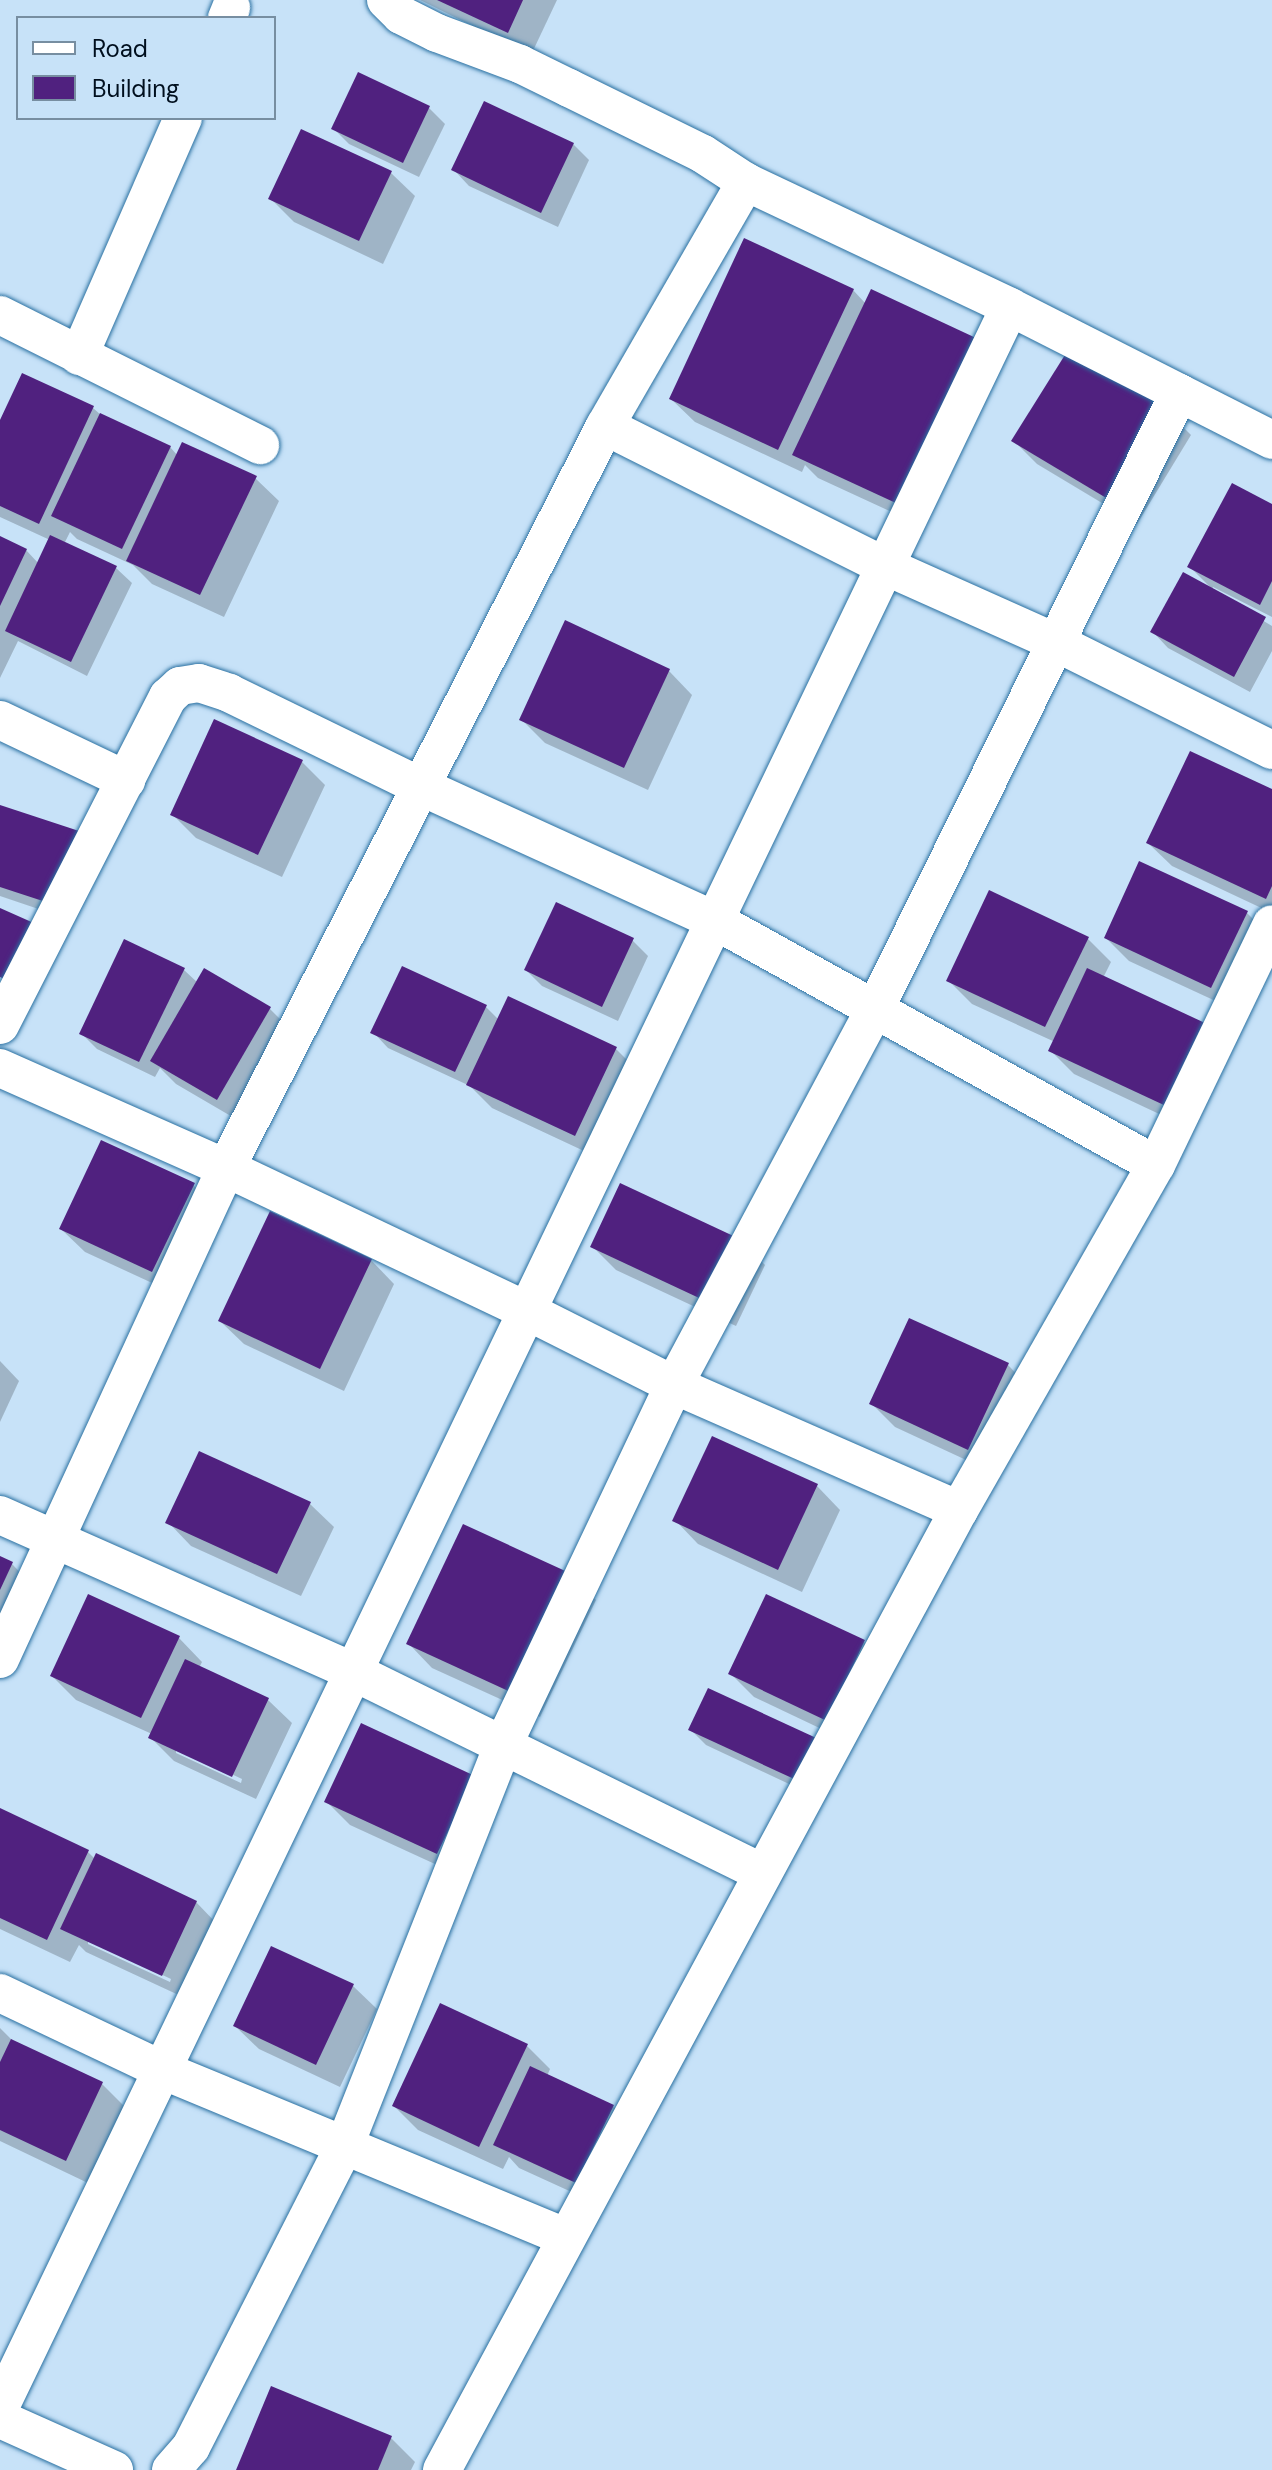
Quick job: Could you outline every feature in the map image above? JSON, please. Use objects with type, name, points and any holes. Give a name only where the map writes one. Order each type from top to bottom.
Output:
[{"type":"street","points":[[386,0],[401,15],[559,83],[703,154],[746,182],[1272,440]]},
{"type":"street","points":[[79,356],[182,120]]},
{"type":"street","points":[[0,1659],[57,1542],[226,1168],[605,426],[746,182]]},
{"type":"street","points":[[0,2407],[1009,309]]},
{"type":"street","points":[[0,315],[260,445]]},
{"type":"street","points":[[171,2470],[191,2447],[344,2147],[503,1745],[674,1385],[875,1009],[1179,393]]},
{"type":"street","points":[[605,426],[885,566],[1057,643],[1272,750]]},
{"type":"street","points":[[0,1025],[168,697],[180,686],[199,683],[229,693],[422,787],[714,920],[1156,1165]]},
{"type":"street","points":[[0,720],[126,780]]},
{"type":"street","points":[[442,2470],[761,1872],[959,1510],[1156,1165],[1272,924]]},
{"type":"street","points":[[0,1068],[226,1168],[527,1311],[674,1385],[959,1510]]},
{"type":"street","points":[[0,1515],[354,1672],[761,1872]]},
{"type":"street","points":[[0,1993],[162,2070],[566,2237]]},
{"type":"street","points":[[0,2419],[114,2470]]},
{"type":"building","points":[[437,0],[523,0],[508,33]]},
{"type":"building","points":[[358,72],[430,106],[403,163],[331,129]]},
{"type":"building","points":[[484,101],[574,143],[541,213],[451,170]]},
{"type":"building","points":[[301,129],[392,171],[359,241],[268,199]]},
{"type":"building","points":[[744,238],[854,289],[778,450],[669,399]]},
{"type":"building","points":[[871,289],[976,338],[898,504],[792,455]]},
{"type":"building","points":[[1068,350],[1169,410],[1113,502],[1011,441]]},
{"type":"building","points":[[22,373],[94,406],[39,524],[0,506],[0,420]]},
{"type":"building","points":[[100,413],[171,446],[122,549],[51,516]]},
{"type":"building","points":[[182,442],[257,476],[200,595],[126,561]]},
{"type":"building","points":[[1232,483],[1272,504],[1272,581],[1260,605],[1187,567]]},
{"type":"building","points":[[50,535],[117,566],[71,662],[5,631]]},
{"type":"building","points":[[0,536],[27,549],[0,606]]},
{"type":"building","points":[[1183,572],[1266,617],[1234,677],[1150,632]]},
{"type":"building","points":[[565,620],[670,669],[624,768],[519,720]]},
{"type":"building","points":[[214,719],[303,760],[258,855],[170,815]]},
{"type":"building","points":[[1190,751],[1272,789],[1272,886],[1266,899],[1146,843]]},
{"type":"building","points":[[0,805],[79,831],[55,905],[0,887]]},
{"type":"building","points":[[1139,861],[1248,911],[1211,988],[1104,938]]},
{"type":"building","points":[[989,890],[1089,937],[1045,1027],[946,981]]},
{"type":"building","points":[[556,902],[634,938],[602,1007],[524,970]]},
{"type":"building","points":[[0,908],[36,924],[9,981],[0,977]]},
{"type":"building","points":[[124,939],[185,968],[139,1062],[79,1034]]},
{"type":"building","points":[[402,966],[487,1005],[455,1072],[370,1033]]},
{"type":"building","points":[[204,968],[271,1007],[217,1100],[150,1061]]},
{"type":"building","points":[[1087,968],[1205,1023],[1166,1106],[1048,1051]]},
{"type":"building","points":[[508,996],[617,1047],[575,1136],[466,1085]]},
{"type":"building","points":[[101,1140],[195,1183],[152,1272],[59,1229]]},
{"type":"building","points":[[620,1183],[742,1240],[712,1304],[590,1247]]},
{"type":"building","points":[[270,1211],[372,1259],[320,1369],[218,1321]]},
{"type":"building","points":[[909,1318],[1009,1363],[968,1450],[869,1404]]},
{"type":"building","points":[[712,1436],[818,1484],[778,1570],[672,1521]]},
{"type":"building","points":[[199,1451],[311,1502],[277,1574],[165,1523]]},
{"type":"building","points":[[463,1524],[574,1575],[517,1695],[406,1644]]},
{"type":"building","points":[[0,1556],[13,1562],[0,1590]]},
{"type":"building","points":[[88,1594],[180,1636],[141,1718],[50,1676]]},
{"type":"building","points":[[766,1594],[865,1640],[827,1721],[728,1674]]},
{"type":"building","points":[[185,1659],[269,1698],[232,1777],[148,1738]]},
{"type":"building","points":[[708,1688],[825,1742],[805,1784],[688,1730]]},
{"type":"building","points":[[361,1723],[475,1776],[437,1854],[324,1802]]},
{"type":"building","points":[[0,1808],[89,1850],[47,1940],[0,1918]]},
{"type":"building","points":[[96,1853],[197,1901],[162,1976],[60,1929]]},
{"type":"building","points":[[271,1946],[354,1984],[316,2065],[233,2026]]},
{"type":"building","points":[[440,2003],[528,2044],[479,2147],[392,2106]]},
{"type":"building","points":[[11,2039],[103,2082],[66,2161],[0,2130],[0,2062]]},
{"type":"building","points":[[530,2066],[614,2105],[576,2183],[493,2145]]},
{"type":"building","points":[[271,2386],[392,2436],[378,2470],[236,2470]]}]
